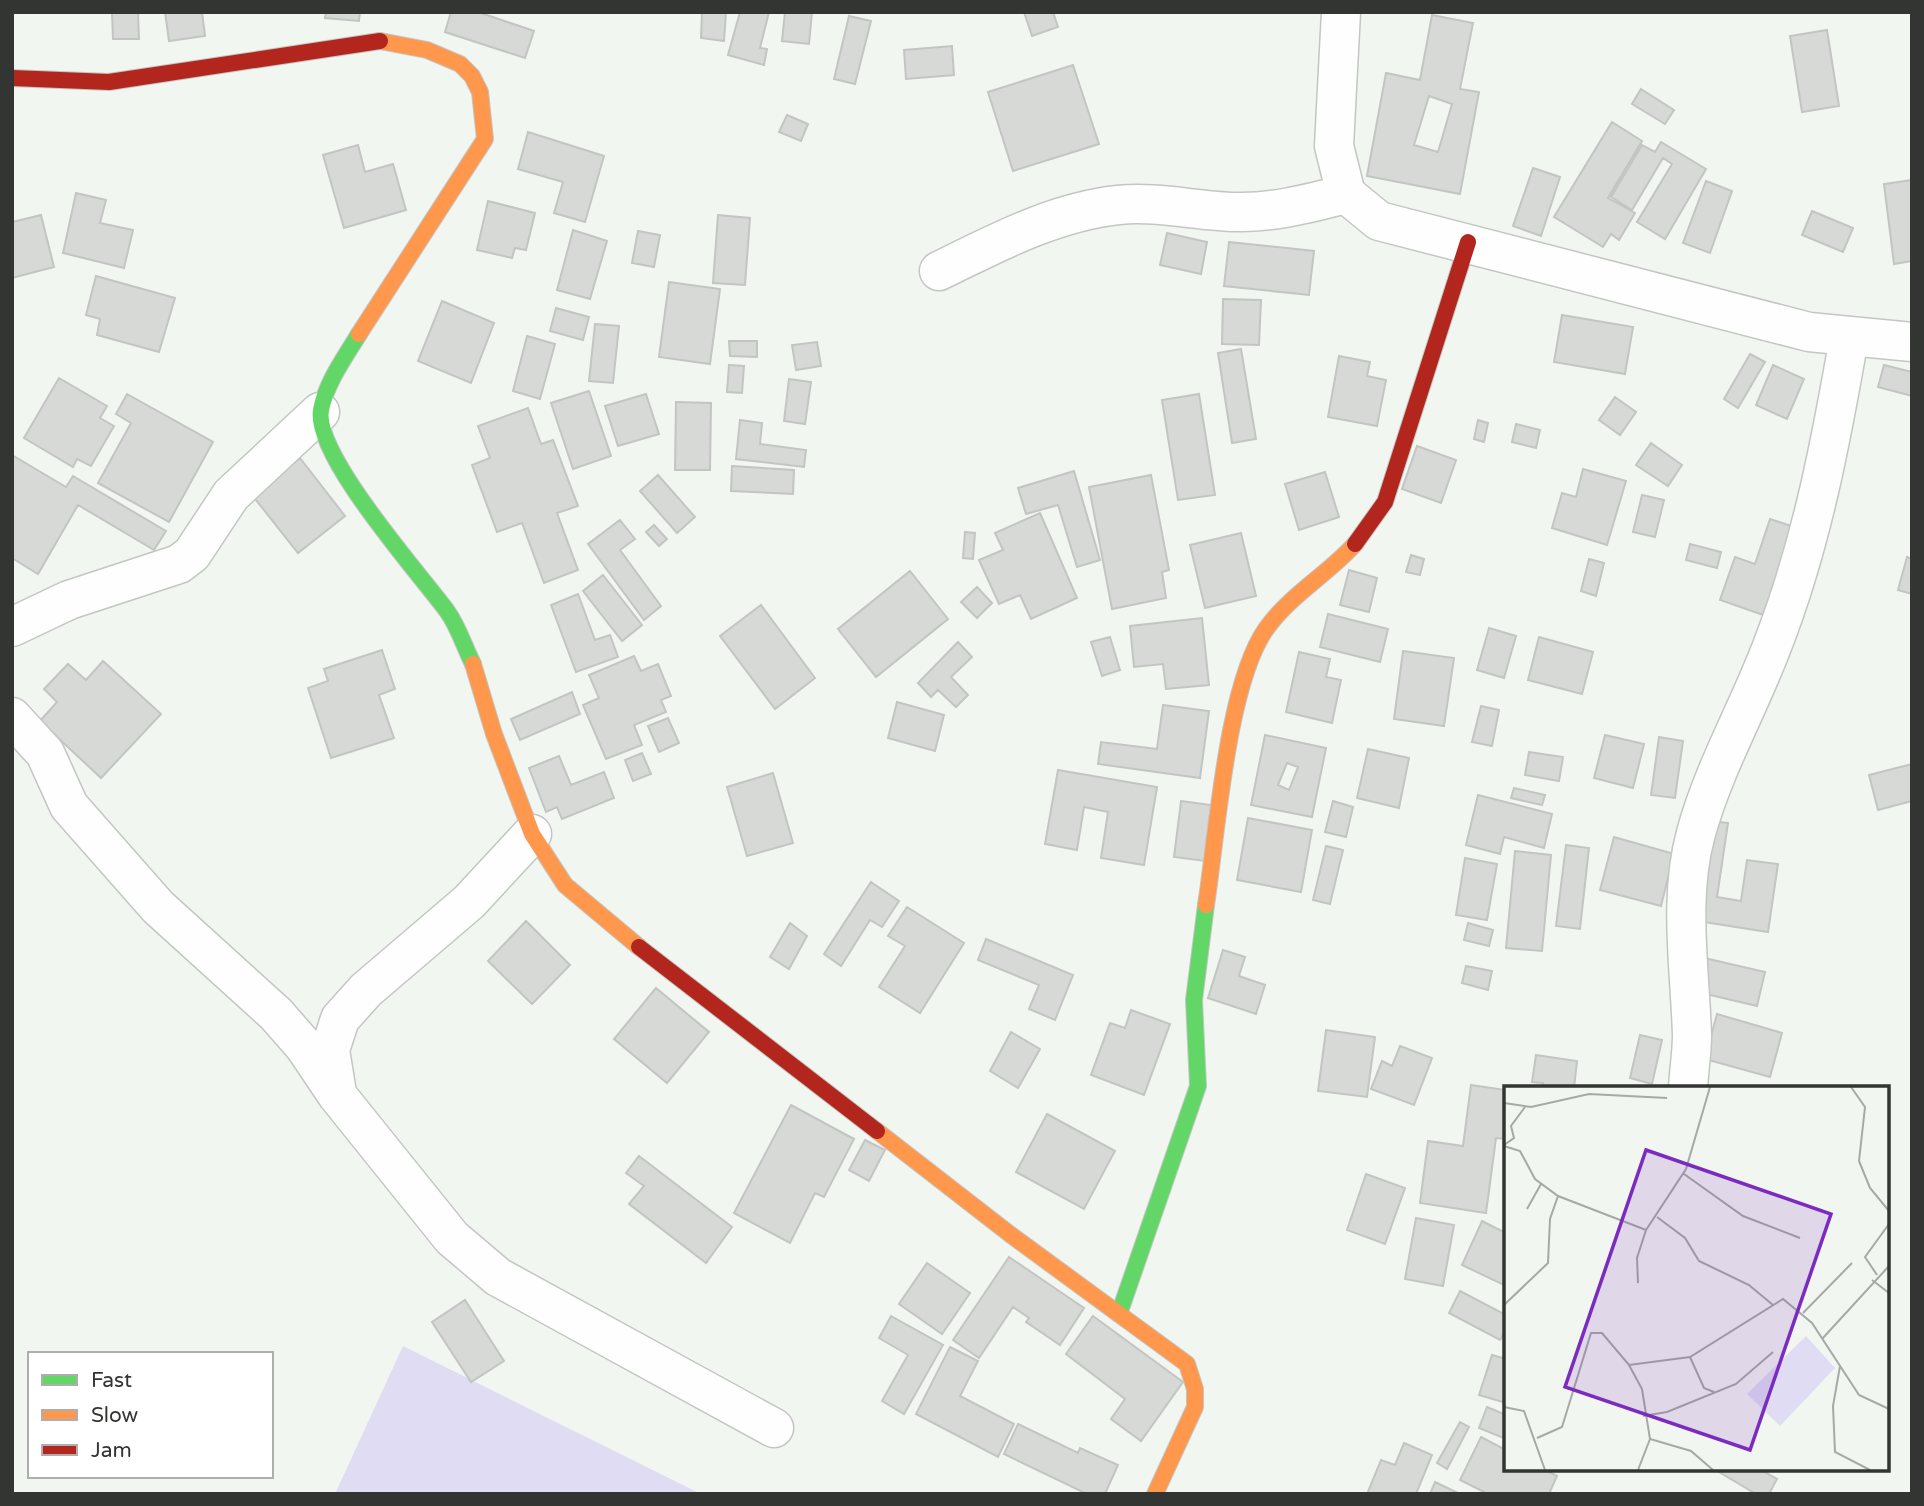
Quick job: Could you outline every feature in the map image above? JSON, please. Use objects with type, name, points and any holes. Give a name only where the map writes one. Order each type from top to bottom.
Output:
[{"type":"street","points":[[1342,12],[1334,146],[1346,194],[1379,220],[1809,332],[1849,338],[1912,342]]},
{"type":"street","points":[[12,78],[109,82],[382,41],[421,48],[456,60],[478,82],[486,108],[485,139],[338,367],[320,412],[231,495],[192,554],[179,564],[69,600],[12,627]]},
{"type":"street","points":[[939,271],[1010,235],[1067,216],[1118,205],[1169,204],[1248,212],[1283,210],[1346,194]]},
{"type":"street","points":[[1119,1314],[1198,1086],[1194,999],[1240,697],[1265,630],[1288,603],[1337,564],[1366,532],[1385,502],[1468,242]]},
{"type":"street","points":[[1688,1086],[1692,1037],[1687,938],[1689,867],[1696,834],[1715,780],[1773,644],[1808,539],[1825,474],[1849,338]]},
{"type":"street","points":[[320,412],[332,454],[358,496],[449,614],[478,675],[494,734],[532,834],[565,885],[597,914],[1012,1235],[1187,1364],[1195,1388],[1195,1407],[1155,1494]]},
{"type":"street","points":[[12,718],[45,753],[69,806],[158,907],[276,1014],[304,1046],[337,1095],[452,1238],[498,1276],[774,1428]]},
{"type":"street","points":[[337,1095],[330,1050],[340,1019],[366,990],[469,902],[532,834]]},
{"type":"shaded area","points":[[403,1346],[701,1494],[335,1494]]},
{"type":"building","points":[[112,12],[138,12],[139,39],[113,39]]},
{"type":"building","points":[[165,12],[202,12],[205,36],[169,41]]},
{"type":"building","points":[[326,12],[360,12],[359,21],[325,18]]},
{"type":"building","points":[[451,12],[478,12],[534,31],[525,58],[445,32]]},
{"type":"building","points":[[702,12],[726,12],[724,41],[701,38]]},
{"type":"building","points":[[740,12],[769,12],[760,48],[767,49],[764,65],[728,55]]},
{"type":"building","points":[[785,12],[812,12],[809,44],[782,41]]},
{"type":"building","points":[[1024,12],[1053,12],[1058,27],[1032,36]]},
{"type":"building","points":[[1432,15],[1473,23],[1460,89],[1479,92],[1460,194],[1367,176],[1386,73],[1420,80]],"holes":[[[1429,96],[1452,104],[1438,152],[1414,145]]]},
{"type":"building","points":[[849,16],[871,21],[855,84],[834,79]]},
{"type":"building","points":[[1827,30],[1839,106],[1802,112],[1790,36]]},
{"type":"building","points":[[952,46],[954,75],[906,79],[904,50]]},
{"type":"building","points":[[1073,65],[1099,144],[1013,171],[988,92]]},
{"type":"building","points":[[1641,89],[1674,110],[1665,124],[1632,104]]},
{"type":"building","points":[[787,115],[808,124],[801,141],[779,132]]},
{"type":"building","points":[[1612,122],[1642,141],[1608,198],[1635,213],[1619,240],[1611,234],[1603,247],[1554,217]]},
{"type":"building","points":[[528,132],[604,156],[585,222],[554,213],[563,182],[518,169]]},
{"type":"building","points":[[1661,142],[1706,169],[1665,239],[1637,222],[1672,164],[1663,158],[1632,210],[1611,197],[1642,145],[1655,152]]},
{"type":"building","points":[[358,145],[365,172],[393,164],[406,210],[344,228],[323,155]]},
{"type":"building","points":[[1533,168],[1560,177],[1541,236],[1513,226]]},
{"type":"building","points":[[1912,180],[1912,261],[1894,264],[1884,184]]},
{"type":"building","points":[[1706,181],[1732,191],[1710,253],[1683,243]]},
{"type":"building","points":[[76,193],[106,200],[100,223],[133,230],[124,268],[63,253]]},
{"type":"building","points":[[488,201],[535,213],[526,250],[515,248],[512,258],[477,250]]},
{"type":"building","points":[[1812,211],[1853,228],[1843,252],[1802,235]]},
{"type":"building","points":[[41,215],[54,267],[12,278],[12,222]]},
{"type":"building","points":[[718,215],[750,218],[745,285],[713,283]]},
{"type":"building","points":[[573,230],[607,241],[590,299],[557,290]]},
{"type":"building","points":[[638,231],[660,235],[654,267],[632,263]]},
{"type":"building","points":[[1167,233],[1207,242],[1201,274],[1160,265]]},
{"type":"building","points":[[1229,242],[1314,251],[1309,295],[1224,286]]},
{"type":"building","points":[[96,276],[175,298],[159,352],[97,335],[100,319],[86,315]]},
{"type":"building","points":[[669,282],[720,289],[710,364],[659,357]]},
{"type":"building","points":[[1223,299],[1261,300],[1259,345],[1222,344]]},
{"type":"building","points":[[442,301],[494,323],[471,383],[418,361]]},
{"type":"building","points":[[556,308],[589,317],[583,340],[550,331]]},
{"type":"building","points":[[1562,315],[1633,327],[1625,374],[1554,362]]},
{"type":"building","points":[[595,324],[619,326],[613,383],[589,381]]},
{"type":"building","points":[[527,336],[555,344],[540,399],[513,391]]},
{"type":"building","points":[[729,341],[757,341],[757,357],[730,356]]},
{"type":"building","points":[[817,342],[821,366],[796,370],[792,345]]},
{"type":"building","points":[[1241,349],[1256,439],[1232,443],[1218,353]]},
{"type":"building","points":[[1750,354],[1765,362],[1738,408],[1724,399]]},
{"type":"building","points":[[1339,356],[1370,362],[1367,376],[1386,380],[1377,426],[1328,417]]},
{"type":"building","points":[[729,365],[744,366],[742,393],[727,392]]},
{"type":"building","points":[[1773,365],[1804,379],[1787,419],[1756,405]]},
{"type":"building","points":[[1884,365],[1912,372],[1912,396],[1878,387]]},
{"type":"building","points":[[59,378],[107,406],[100,418],[114,426],[91,466],[77,459],[73,467],[24,438]]},
{"type":"building","points":[[789,379],[811,382],[805,424],[784,421]]},
{"type":"building","points":[[589,391],[611,456],[573,469],[551,403]]},
{"type":"building","points":[[127,394],[213,442],[169,522],[98,483],[131,423],[116,414]]},
{"type":"building","points":[[646,394],[659,434],[618,446],[605,406]]},
{"type":"building","points":[[1199,394],[1215,495],[1178,500],[1162,400]]},
{"type":"building","points":[[1615,397],[1636,412],[1620,435],[1599,420]]},
{"type":"building","points":[[676,402],[711,403],[710,470],[675,470]]},
{"type":"building","points":[[528,408],[541,444],[553,440],[578,506],[557,513],[578,570],[544,583],[522,523],[497,532],[472,465],[490,458],[478,426]]},
{"type":"building","points":[[740,420],[762,423],[760,444],[806,450],[804,467],[736,459]]},
{"type":"building","points":[[1478,420],[1488,423],[1484,442],[1474,439]]},
{"type":"building","points":[[1516,424],[1540,430],[1536,448],[1512,442]]},
{"type":"building","points":[[1651,443],[1682,465],[1668,486],[1636,465]]},
{"type":"building","points":[[1417,446],[1456,460],[1441,503],[1402,489]]},
{"type":"building","points":[[12,455],[66,487],[73,476],[166,531],[154,550],[78,505],[38,574],[12,558]]},
{"type":"building","points":[[300,458],[345,516],[298,553],[252,495]]},
{"type":"building","points":[[732,466],[794,470],[793,494],[731,491]]},
{"type":"building","points":[[1583,469],[1626,481],[1607,545],[1552,528],[1562,493],[1576,497]]},
{"type":"building","points":[[1074,471],[1100,560],[1077,567],[1058,505],[1026,514],[1018,488]]},
{"type":"building","points":[[1325,472],[1339,517],[1299,530],[1285,484]]},
{"type":"building","points":[[658,475],[695,517],[677,533],[640,491]]},
{"type":"building","points":[[1151,475],[1169,570],[1162,572],[1166,598],[1112,609],[1089,487]]},
{"type":"building","points":[[1642,495],[1664,500],[1655,537],[1633,532]]},
{"type":"building","points":[[1040,513],[1077,598],[1031,619],[1020,595],[999,604],[979,560],[1003,550],[995,533]]},
{"type":"building","points":[[1770,519],[1794,527],[1763,615],[1720,600],[1735,557],[1755,564]]},
{"type":"building","points":[[620,520],[635,539],[620,550],[661,606],[644,620],[588,544]]},
{"type":"building","points":[[654,525],[667,539],[659,546],[646,532]]},
{"type":"building","points":[[965,532],[975,533],[973,559],[963,558]]},
{"type":"building","points":[[1241,533],[1256,596],[1205,608],[1190,545]]},
{"type":"building","points":[[1690,544],[1721,552],[1717,568],[1686,560]]},
{"type":"building","points":[[1411,555],[1424,559],[1420,575],[1406,572]]},
{"type":"building","points":[[1907,557],[1912,559],[1912,594],[1898,590]]},
{"type":"building","points":[[1589,559],[1604,563],[1596,596],[1581,591]]},
{"type":"building","points":[[1349,570],[1377,578],[1369,612],[1340,605]]},
{"type":"building","points":[[910,571],[948,619],[876,677],[838,629]]},
{"type":"building","points":[[603,575],[642,625],[622,641],[583,591]]},
{"type":"building","points":[[977,587],[992,603],[977,618],[961,602]]},
{"type":"building","points":[[578,594],[595,640],[610,635],[618,657],[576,672],[551,605]]},
{"type":"building","points":[[761,605],[815,678],[775,709],[720,636]]},
{"type":"building","points":[[1328,614],[1388,629],[1380,662],[1320,647]]},
{"type":"building","points":[[1202,618],[1209,685],[1166,689],[1163,664],[1134,667],[1130,626]]},
{"type":"building","points":[[1489,628],[1516,636],[1504,678],[1477,670]]},
{"type":"building","points":[[1110,637],[1120,670],[1102,676],[1091,642]]},
{"type":"building","points":[[1539,637],[1593,652],[1582,694],[1528,680]]},
{"type":"building","points":[[958,642],[972,657],[951,677],[968,695],[956,707],[938,690],[931,697],[918,683]]},
{"type":"building","points":[[382,650],[395,689],[379,695],[394,738],[331,758],[308,688],[328,681],[324,669]]},
{"type":"building","points":[[1403,651],[1454,658],[1444,726],[1394,719]]},
{"type":"building","points":[[1299,652],[1330,659],[1326,677],[1341,680],[1332,723],[1286,712]]},
{"type":"building","points":[[634,656],[641,671],[658,664],[671,696],[661,700],[666,712],[634,725],[642,745],[606,759],[583,705],[599,698],[589,675]]},
{"type":"building","points":[[103,661],[161,714],[101,778],[40,721],[57,702],[44,689],[68,664],[86,680]]},
{"type":"building","points":[[572,692],[580,714],[520,740],[511,719]]},
{"type":"building","points":[[897,702],[944,715],[935,751],[888,738]]},
{"type":"building","points":[[1163,705],[1209,711],[1200,778],[1098,764],[1101,742],[1157,749]]},
{"type":"building","points":[[1481,706],[1499,710],[1492,746],[1472,742]]},
{"type":"building","points":[[668,718],[679,743],[659,752],[648,726]]},
{"type":"building","points":[[1265,735],[1326,748],[1312,817],[1251,805]],"holes":[[[1287,763],[1298,767],[1289,790],[1278,785]]]},
{"type":"building","points":[[1605,735],[1644,744],[1633,788],[1594,778]]},
{"type":"building","points":[[1659,737],[1683,741],[1675,798],[1651,795]]},
{"type":"building","points":[[1368,749],[1409,758],[1399,808],[1357,798]]},
{"type":"building","points":[[1529,752],[1563,757],[1559,781],[1525,775]]},
{"type":"building","points":[[642,753],[651,774],[633,781],[625,760]]},
{"type":"building","points":[[559,756],[571,785],[604,772],[614,798],[562,819],[557,807],[546,812],[529,768]]},
{"type":"building","points":[[1912,764],[1912,801],[1878,810],[1869,775]]},
{"type":"building","points":[[1058,770],[1157,787],[1144,865],[1101,858],[1108,812],[1084,807],[1077,850],[1045,844]]},
{"type":"building","points":[[773,773],[793,843],[747,856],[727,787]]},
{"type":"building","points":[[1514,788],[1545,795],[1542,805],[1511,798]]},
{"type":"building","points":[[1478,795],[1552,814],[1544,848],[1504,837],[1500,854],[1466,845]]},
{"type":"building","points":[[1181,801],[1211,805],[1205,861],[1174,857]]},
{"type":"building","points":[[1333,801],[1353,807],[1346,837],[1325,832]]},
{"type":"building","points":[[1248,818],[1312,830],[1301,892],[1237,880]]},
{"type":"building","points":[[1698,819],[1728,823],[1717,897],[1741,901],[1747,860],[1778,864],[1768,932],[1684,919]]},
{"type":"building","points":[[1614,837],[1674,854],[1661,906],[1600,890]]},
{"type":"building","points":[[1566,845],[1589,848],[1580,929],[1556,926]]},
{"type":"building","points":[[1326,846],[1343,850],[1330,904],[1313,900]]},
{"type":"building","points":[[1515,851],[1551,855],[1542,951],[1506,948]]},
{"type":"building","points":[[1465,858],[1497,864],[1487,920],[1456,915]]},
{"type":"building","points":[[871,882],[899,901],[882,927],[870,920],[841,966],[824,954]]},
{"type":"building","points":[[907,907],[964,943],[920,1013],[879,987],[905,946],[888,936]]},
{"type":"building","points":[[526,921],[570,965],[532,1004],[488,961]]},
{"type":"building","points":[[790,923],[807,936],[789,969],[770,957]]},
{"type":"building","points":[[1468,923],[1493,930],[1489,946],[1464,940]]},
{"type":"building","points":[[986,939],[1073,975],[1055,1020],[1029,1009],[1039,985],[978,960]]},
{"type":"building","points":[[1223,950],[1245,957],[1239,976],[1265,985],[1256,1014],[1208,998]]},
{"type":"building","points":[[1700,957],[1765,972],[1757,1006],[1693,991]]},
{"type":"building","points":[[1466,966],[1492,971],[1488,990],[1462,983]]},
{"type":"building","points":[[656,988],[709,1032],[667,1083],[614,1039]]},
{"type":"building","points":[[1131,1010],[1170,1024],[1144,1095],[1091,1075],[1110,1023],[1125,1028]]},
{"type":"building","points":[[1717,1014],[1782,1033],[1770,1077],[1705,1059]]},
{"type":"building","points":[[1326,1030],[1375,1037],[1367,1097],[1318,1091]]},
{"type":"building","points":[[1011,1032],[1040,1049],[1018,1088],[990,1071]]},
{"type":"building","points":[[1640,1035],[1662,1040],[1652,1084],[1630,1078]]},
{"type":"building","points":[[1400,1046],[1432,1058],[1414,1105],[1371,1089],[1382,1061],[1392,1066]]},
{"type":"building","points":[[1536,1055],[1577,1061],[1574,1086],[1542,1086],[1543,1083],[1532,1082]]},
{"type":"building","points":[[1471,1085],[1504,1090],[1504,1139],[1496,1138],[1486,1213],[1420,1203],[1428,1141],[1463,1146]]},
{"type":"building","points":[[791,1105],[854,1139],[824,1197],[815,1193],[790,1243],[734,1213]]},
{"type":"building","points":[[1047,1114],[1115,1151],[1084,1209],[1016,1172]]},
{"type":"building","points":[[865,1140],[885,1150],[869,1181],[849,1170]]},
{"type":"building","points":[[639,1156],[732,1227],[706,1263],[629,1204],[644,1186],[626,1173]]},
{"type":"building","points":[[1366,1174],[1405,1188],[1385,1244],[1347,1230]]},
{"type":"building","points":[[1416,1218],[1454,1225],[1443,1286],[1405,1279]]},
{"type":"building","points":[[1482,1221],[1504,1232],[1504,1285],[1462,1265]]},
{"type":"building","points":[[1009,1257],[1084,1308],[1060,1345],[1026,1322],[1029,1318],[1013,1307],[979,1358],[953,1340]]},
{"type":"building","points":[[927,1263],[970,1293],[942,1334],[899,1304]]},
{"type":"building","points":[[1460,1291],[1504,1314],[1504,1333],[1500,1340],[1449,1313]]},
{"type":"building","points":[[465,1300],[504,1361],[471,1382],[432,1322]]},
{"type":"building","points":[[891,1316],[943,1345],[904,1414],[882,1401],[908,1355],[879,1338]]},
{"type":"building","points":[[1093,1316],[1183,1382],[1141,1441],[1111,1419],[1125,1399],[1066,1354]]},
{"type":"building","points":[[950,1347],[978,1361],[960,1396],[1014,1424],[998,1457],[916,1414]]},
{"type":"building","points":[[1492,1355],[1504,1358],[1504,1402],[1479,1395]]},
{"type":"building","points":[[1487,1407],[1504,1414],[1504,1438],[1479,1428]]},
{"type":"building","points":[[1460,1422],[1469,1427],[1447,1469],[1437,1463]]},
{"type":"building","points":[[1018,1424],[1078,1453],[1080,1448],[1118,1465],[1105,1494],[1087,1494],[1004,1454]]},
{"type":"building","points":[[1481,1437],[1504,1449],[1504,1471],[1548,1471],[1557,1476],[1549,1494],[1488,1494],[1460,1480]]},
{"type":"building","points":[[1404,1443],[1432,1455],[1416,1494],[1367,1494],[1381,1460],[1395,1465]]},
{"type":"building","points":[[1717,1471],[1763,1471],[1777,1479],[1769,1494],[1756,1494]]},
{"type":"building","points":[[1435,1482],[1460,1494],[1430,1494]]},
{"type":"traffic: fast","points":[[359,334],[323,400],[323,430],[333,455],[370,513],[451,617],[473,664]]},
{"type":"traffic: fast","points":[[1119,1314],[1198,1086],[1194,1000],[1206,905]]},
{"type":"traffic: slow","points":[[359,334],[485,139],[480,92],[472,76],[460,64],[427,50],[380,41]]},
{"type":"traffic: slow","points":[[1206,905],[1233,722],[1253,654],[1266,629],[1276,617],[1355,544]]},
{"type":"traffic: slow","points":[[473,664],[494,734],[532,834],[565,885],[639,947]]},
{"type":"traffic: slow","points":[[877,1131],[1011,1235],[1187,1364],[1195,1389],[1195,1407],[1155,1494]]},
{"type":"traffic: jam","points":[[12,78],[109,82],[380,41]]},
{"type":"traffic: jam","points":[[1355,544],[1385,502],[1468,242]]},
{"type":"traffic: jam","points":[[639,947],[877,1131]]}]
